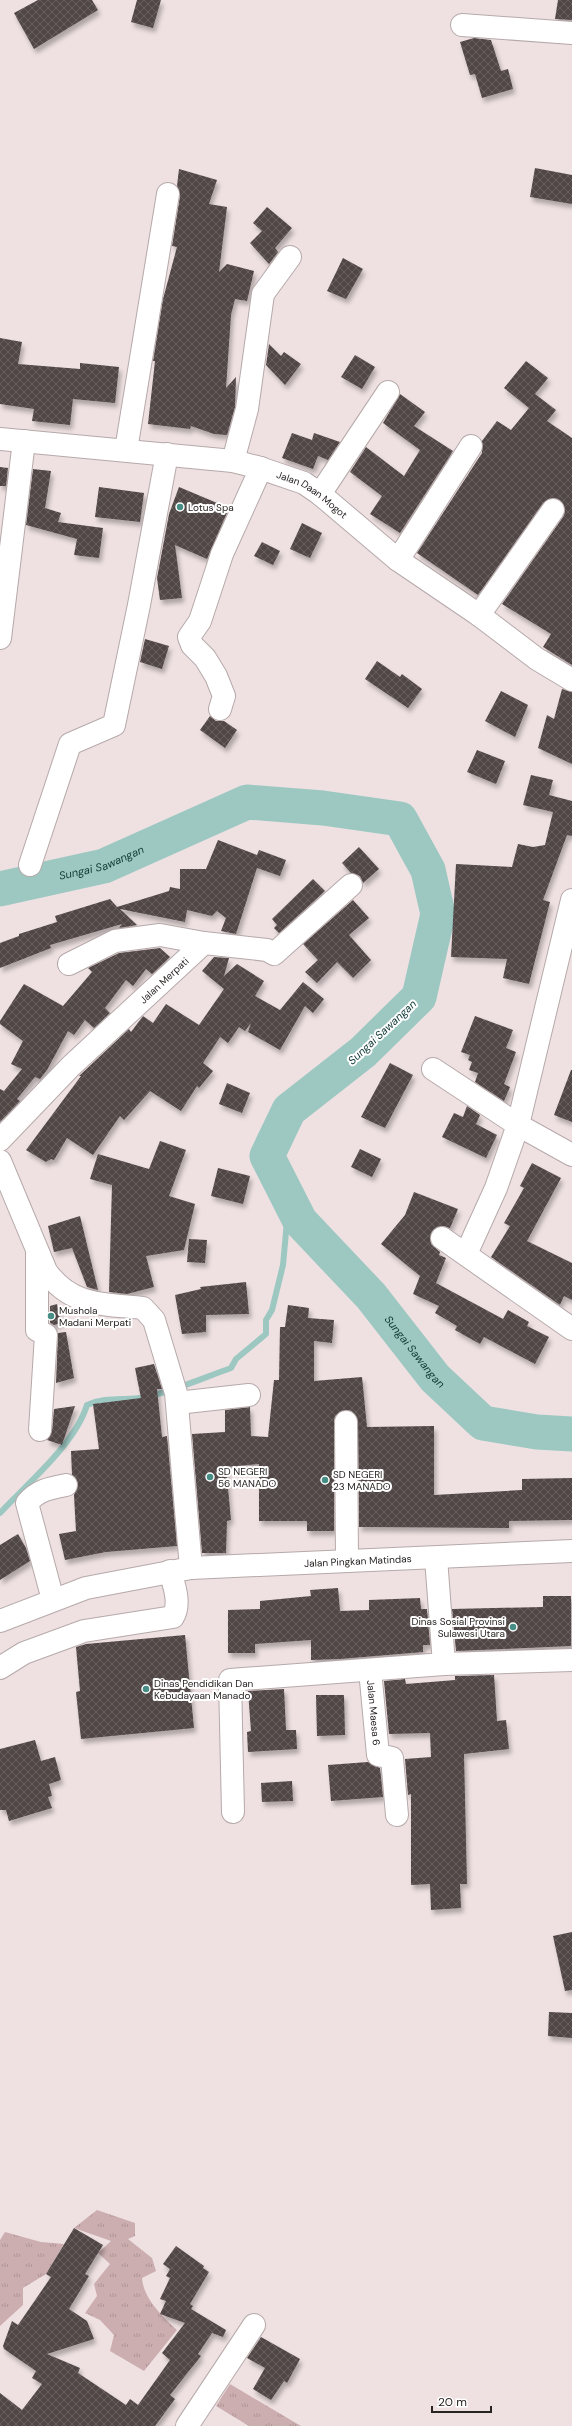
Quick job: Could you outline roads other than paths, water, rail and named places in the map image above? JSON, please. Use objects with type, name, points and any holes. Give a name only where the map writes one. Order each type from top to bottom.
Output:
[{"type":"street","points":[[462,25],[572,33]]},
{"type":"street","points":[[126,450],[168,194]]},
{"type":"street","points":[[232,461],[247,409],[263,294],[290,257]]},
{"type":"street","points":[[320,494],[388,392]]},
{"type":"street","name":"Jalan Daan Mogot","points":[[0,439],[232,461],[261,468],[304,483],[320,494],[398,560],[479,615],[537,659],[572,680]]},
{"type":"street","points":[[0,638],[24,441]]},
{"type":"street","points":[[398,560],[470,446]]},
{"type":"street","points":[[30,865],[70,744],[114,725],[139,605],[166,454]]},
{"type":"street","points":[[220,710],[224,696],[216,676],[207,661],[192,645],[188,637],[200,621],[220,561],[261,468]]},
{"type":"street","points":[[479,615],[553,510]]},
{"type":"street","points":[[69,964],[115,941],[160,935],[204,943],[267,950],[274,954],[351,885]]},
{"type":"street","points":[[466,1254],[496,1188],[518,1125],[572,900]]},
{"type":"street","name":"Jalan Merpati","points":[[0,1140],[71,1066],[204,943]]},
{"type":"street","points":[[433,1069],[518,1125],[572,1156]]},
{"type":"street","points":[[0,1161],[46,1272],[53,1282],[68,1294],[93,1303],[143,1308],[154,1320],[170,1370],[177,1398],[180,1569],[177,1611],[173,1617],[84,1631],[24,1653],[0,1668]]},
{"type":"street","points":[[442,1238],[572,1329]]},
{"type":"street","points":[[37,1250],[37,1330],[46,1335],[40,1430]]},
{"type":"street","points":[[177,1398],[249,1395]]},
{"type":"street","points":[[346,1422],[347,1561]]},
{"type":"street","points":[[53,1600],[27,1504],[34,1495],[48,1488],[66,1485]]},
{"type":"street","name":"Jalan Pingkan Matindas","points":[[0,1621],[86,1588],[180,1569],[572,1551]]},
{"type":"street","points":[[436,1558],[444,1664]]},
{"type":"street","name":"Jalan Maesa 6","points":[[233,1812],[230,1680],[444,1664],[572,1660]]},
{"type":"street","name":"Jalan Maesa 6","points":[[370,1670],[378,1755],[392,1758],[397,1815]]},
{"type":"street","points":[[187,2426],[254,2325]]},
{"type":"waterway","name":"Sungai Sawangan","points":[[0,889],[104,866],[247,802],[323,808],[400,819],[428,870],[438,914],[419,997],[363,1052],[289,1110],[267,1156],[300,1221],[371,1296],[435,1378],[483,1423],[537,1432],[572,1434]]},
{"type":"waterway","points":[[0,1513],[37,1476],[62,1448],[81,1420],[87,1405],[94,1402],[147,1397],[231,1368],[236,1359],[266,1334],[266,1320],[272,1310],[283,1265],[289,1199]]},
{"type":"place","name":"Lotus Spa","points":[[180,507]]},
{"type":"place","name":"Mushola Madani Merpati","points":[[51,1316]]},
{"type":"place","name":"SD NEGERI 56 MANADO","points":[[210,1477]]},
{"type":"place","name":"SD NEGERI 23 MANADO","points":[[325,1480]]},
{"type":"place","name":"Dinas Sosial Provinsi Sulawesi Utara","points":[[513,1627]]},
{"type":"place","name":"Dinas Pendidikan Dan Kebudayaan Manado","points":[[146,1689]]}]
